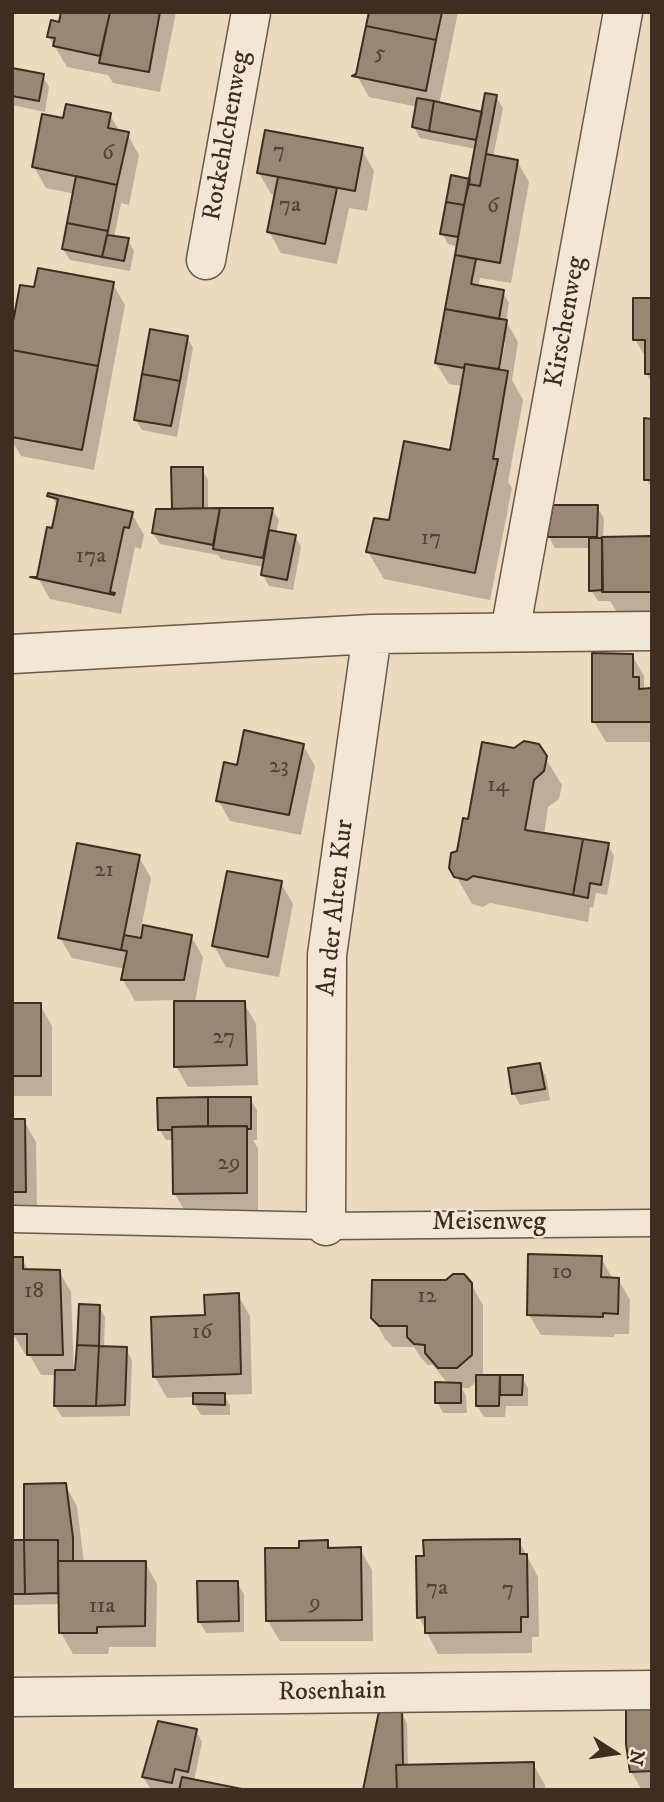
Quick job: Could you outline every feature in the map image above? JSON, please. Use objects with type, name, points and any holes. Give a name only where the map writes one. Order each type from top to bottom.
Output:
[{"type":"street","name":"Rotkehlchenweg","points":[[206,260],[251,12]]},
{"type":"street","name":"Kirschenweg","points":[[510,632],[623,12]]},
{"type":"street","points":[[12,654],[372,634],[652,631]]},
{"type":"street","name":"An der Alten Kur","points":[[326,1226],[327,955],[372,634]]},
{"type":"street","name":"Rosenhain","points":[[12,1697],[652,1690]]},
{"type":"lane","name":"Meisenweg","points":[[12,1219],[326,1226],[652,1223]]},
{"type":"building","points":[[61,12],[110,12],[100,56],[53,46],[55,38],[47,37],[51,20],[59,22]]},
{"type":"building","points":[[110,12],[160,12],[149,72],[99,63]]},
{"type":"building","points":[[369,12],[442,12],[436,40],[366,26]]},
{"type":"building","points":[[366,26],[436,40],[426,91],[352,76],[356,74]]},
{"type":"building","points":[[12,68],[44,74],[39,101],[12,96]]},
{"type":"building","points":[[485,93],[497,95],[480,186],[468,184]]},
{"type":"building","points":[[417,98],[434,101],[429,131],[412,127]]},
{"type":"building","points":[[434,101],[482,112],[476,140],[429,131]]},
{"type":"building","points":[[66,104],[111,113],[108,128],[129,132],[117,185],[32,167],[42,114],[63,118]]},
{"type":"building","points":[[265,130],[363,148],[355,191],[257,173]]},
{"type":"building","points":[[486,154],[518,160],[500,263],[455,255],[468,184],[480,186]]},
{"type":"building","points":[[451,175],[470,179],[464,205],[446,202]]},
{"type":"building","points":[[76,176],[117,185],[108,231],[67,223]]},
{"type":"building","points":[[278,177],[337,188],[325,244],[267,232]]},
{"type":"building","points":[[446,202],[464,205],[458,237],[440,234]]},
{"type":"building","points":[[67,223],[108,231],[102,257],[62,249]]},
{"type":"building","points":[[107,235],[129,238],[124,261],[102,257]]},
{"type":"building","points":[[455,255],[476,259],[471,284],[504,290],[499,319],[445,309]]},
{"type":"building","points":[[38,268],[114,282],[98,366],[12,350],[12,327],[20,285],[34,287]]},
{"type":"building","points":[[633,298],[652,298],[652,374],[645,374],[645,340],[633,340]]},
{"type":"building","points":[[445,309],[507,320],[499,369],[465,364],[464,368],[435,363]]},
{"type":"building","points":[[150,329],[188,336],[180,381],[142,374]]},
{"type":"building","points":[[12,350],[98,366],[82,450],[12,437]]},
{"type":"building","points":[[465,364],[508,371],[493,459],[498,459],[475,573],[366,552],[374,518],[389,520],[404,441],[450,450]]},
{"type":"building","points":[[142,374],[180,381],[171,426],[134,420]]},
{"type":"building","points":[[644,418],[652,419],[652,480],[644,480]]},
{"type":"building","points":[[171,467],[203,467],[203,508],[172,509]]},
{"type":"building","points":[[48,493],[133,512],[129,528],[124,527],[110,592],[115,593],[114,595],[30,577],[37,577],[47,527],[52,528],[58,499],[47,496]]},
{"type":"building","points":[[553,505],[598,505],[597,537],[547,537]]},
{"type":"building","points":[[220,508],[213,545],[152,533],[156,509]]},
{"type":"building","points":[[220,508],[273,508],[263,558],[213,549]]},
{"type":"building","points":[[269,530],[296,535],[287,580],[261,575]]},
{"type":"building","points":[[651,536],[651,592],[602,592],[602,537]]},
{"type":"building","points":[[589,538],[602,538],[603,590],[589,591]]},
{"type":"building","points":[[592,653],[633,654],[633,677],[639,677],[639,689],[652,688],[652,722],[592,722]]},
{"type":"building","points":[[244,730],[304,744],[289,815],[216,801],[224,762],[237,765]]},
{"type":"building","points":[[524,741],[539,744],[547,756],[544,771],[534,780],[525,830],[583,839],[573,895],[473,876],[467,880],[454,877],[449,868],[451,853],[457,851],[463,818],[468,819],[482,742],[514,748]]},
{"type":"building","points":[[583,839],[609,843],[601,885],[590,883],[588,898],[573,895]]},
{"type":"building","points":[[77,843],[140,855],[121,950],[58,938]]},
{"type":"building","points":[[227,871],[282,881],[268,957],[212,946]]},
{"type":"building","points":[[143,925],[192,935],[184,980],[121,980],[127,951],[121,950],[124,935],[141,938]]},
{"type":"building","points":[[174,1001],[245,1001],[247,1065],[174,1067]]},
{"type":"building","points":[[12,1003],[41,1003],[41,1076],[12,1076]]},
{"type":"building","points":[[540,1063],[545,1089],[512,1094],[508,1068]]},
{"type":"building","points":[[208,1097],[208,1126],[158,1130],[157,1098]]},
{"type":"building","points":[[208,1097],[251,1097],[251,1129],[247,1129],[247,1126],[208,1126]]},
{"type":"building","points":[[12,1119],[25,1119],[26,1192],[12,1192]]},
{"type":"building","points":[[247,1126],[247,1193],[173,1194],[172,1127]]},
{"type":"building","points":[[528,1254],[602,1256],[601,1277],[619,1278],[618,1314],[603,1313],[603,1317],[527,1315]]},
{"type":"building","points":[[12,1257],[23,1257],[23,1269],[60,1270],[63,1355],[27,1355],[27,1334],[12,1334]]},
{"type":"building","points":[[453,1274],[464,1274],[472,1283],[472,1355],[457,1368],[438,1368],[425,1353],[425,1345],[414,1344],[407,1337],[407,1326],[379,1326],[371,1318],[372,1280],[446,1280]]},
{"type":"building","points":[[239,1293],[241,1374],[153,1377],[151,1317],[205,1315],[204,1295]]},
{"type":"building","points":[[79,1304],[100,1305],[99,1346],[77,1345]]},
{"type":"building","points":[[77,1345],[99,1346],[96,1406],[54,1406],[55,1370],[75,1370]]},
{"type":"building","points":[[99,1346],[127,1347],[125,1405],[96,1406]]},
{"type":"building","points":[[476,1375],[500,1375],[499,1406],[476,1406]]},
{"type":"building","points":[[500,1375],[523,1375],[522,1395],[500,1395]]},
{"type":"building","points":[[435,1382],[461,1383],[461,1403],[435,1403]]},
{"type":"building","points":[[193,1393],[225,1393],[225,1405],[193,1404]]},
{"type":"building","points":[[66,1483],[73,1561],[58,1561],[58,1540],[24,1540],[24,1484]]},
{"type":"building","points":[[520,1539],[520,1554],[527,1554],[528,1617],[521,1617],[521,1632],[425,1633],[425,1617],[417,1618],[416,1556],[424,1556],[423,1540]]},
{"type":"building","points":[[12,1540],[24,1540],[25,1594],[12,1594]]},
{"type":"building","points":[[24,1540],[58,1540],[58,1593],[25,1594]]},
{"type":"building","points":[[328,1540],[328,1548],[361,1547],[362,1620],[266,1621],[265,1548],[299,1548],[299,1541]]},
{"type":"building","points":[[58,1561],[146,1561],[145,1626],[97,1627],[97,1633],[59,1633]]},
{"type":"building","points":[[197,1581],[238,1581],[239,1621],[198,1622]]},
{"type":"building","points":[[652,1706],[652,1771],[630,1772],[626,1744],[626,1707]]},
{"type":"building","points":[[402,1710],[403,1765],[396,1765],[397,1790],[363,1790],[379,1711]]},
{"type":"building","points":[[158,1721],[197,1729],[188,1772],[175,1769],[172,1783],[142,1777]]},
{"type":"building","points":[[534,1762],[534,1790],[397,1790],[396,1765]]},
{"type":"building","points":[[182,1777],[242,1789],[179,1790]]}]
